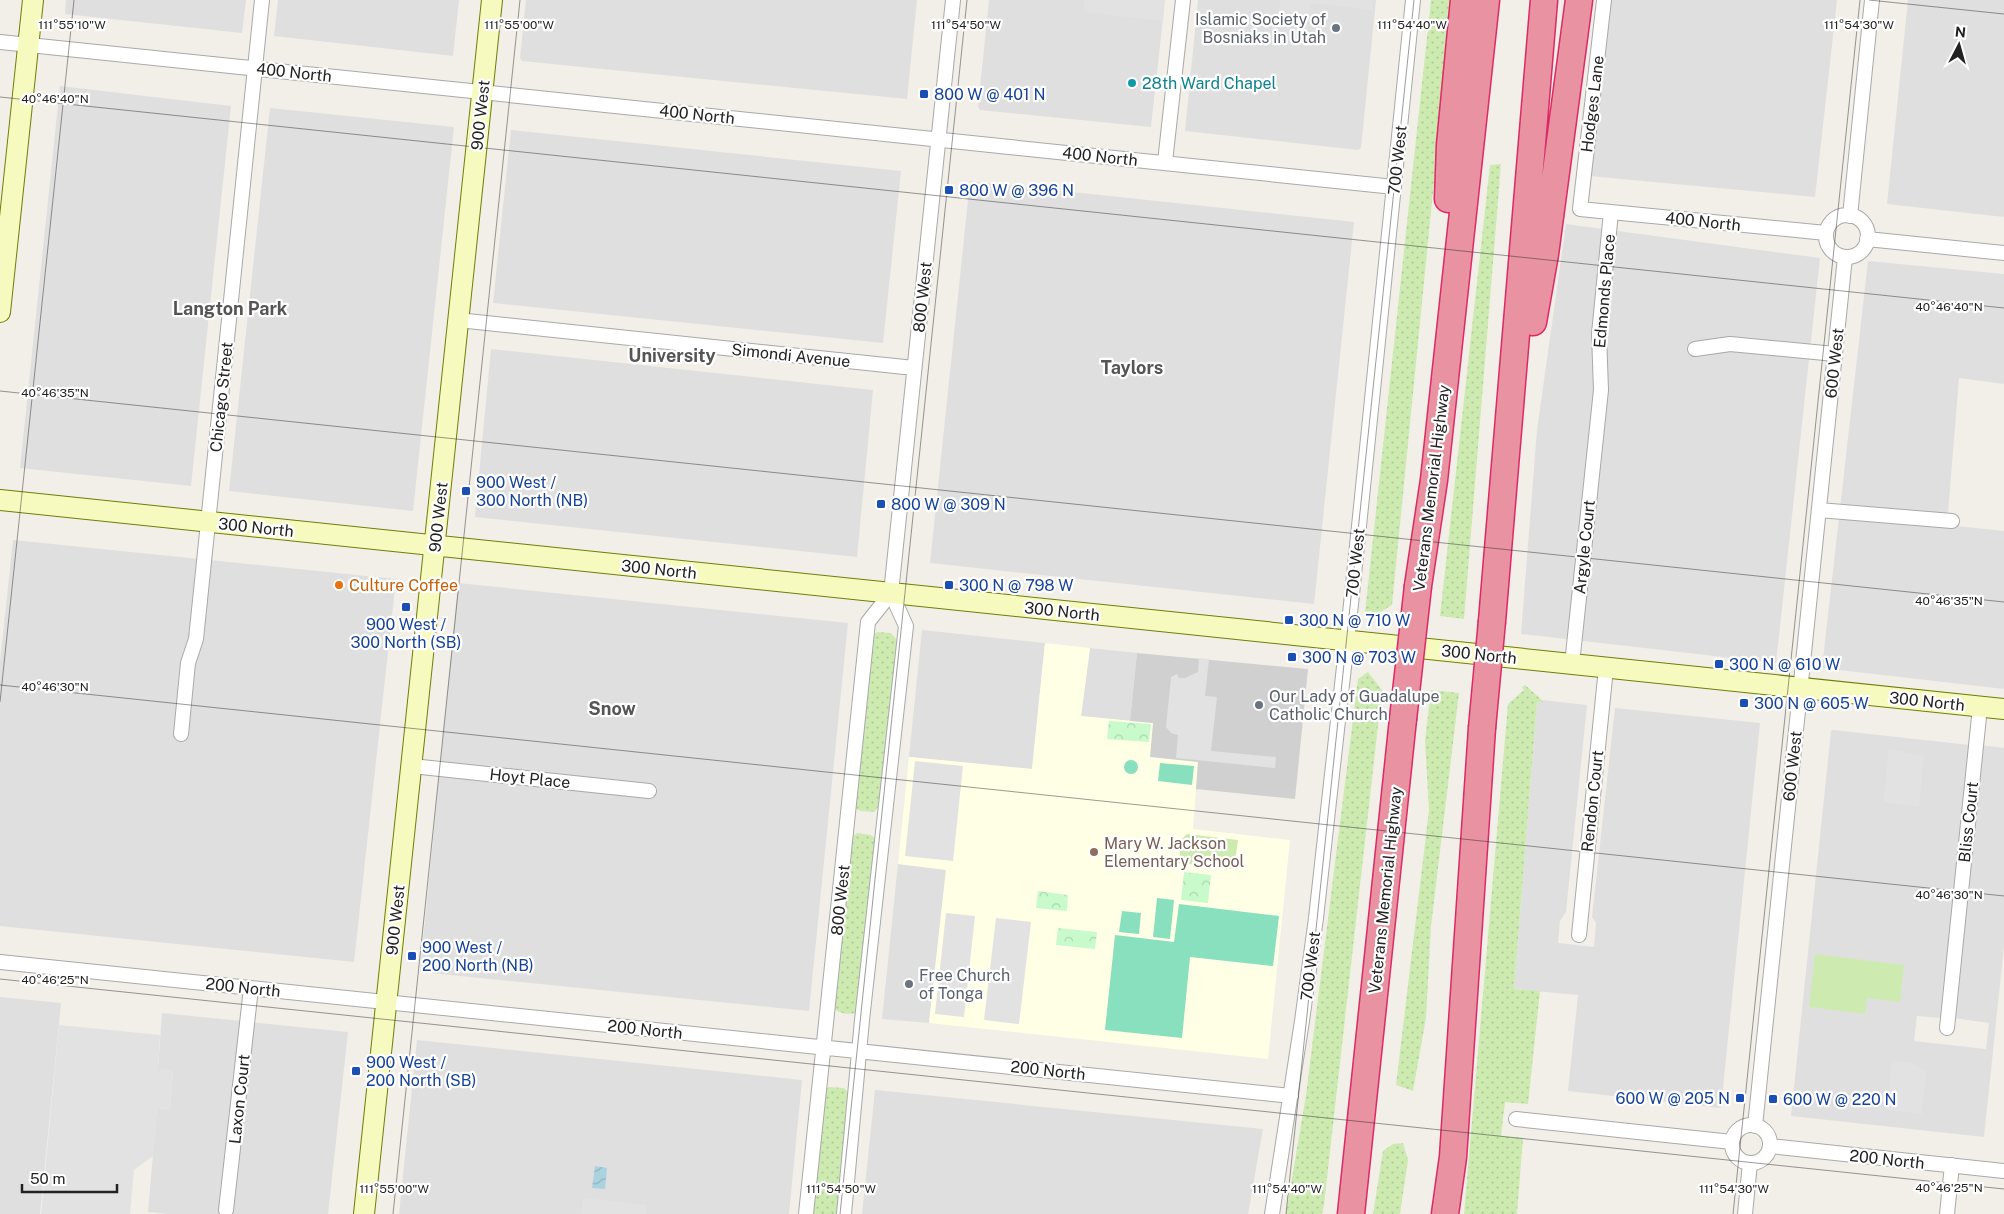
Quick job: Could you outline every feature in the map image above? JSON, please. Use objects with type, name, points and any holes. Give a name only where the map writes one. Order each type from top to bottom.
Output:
[{"type":"highway","points":[[1434,480],[1450,145],[1464,0]]},
{"type":"highway","name":"Veterans Memorial Highway","points":[[1351,1214],[1403,719],[1418,586],[1434,480],[1486,0]]},
{"type":"highway","points":[[1445,1214],[1453,1157],[1482,728],[1504,495],[1544,0]]},
{"type":"highway","points":[[1504,495],[1545,254],[1579,0]]},
{"type":"street","points":[[0,312],[32,0]]},
{"type":"street","name":"Chicago Street","points":[[181,734],[188,663],[196,639],[262,0]]},
{"type":"street","name":"900 West","points":[[364,1214],[492,0]]},
{"type":"street","name":"800 West","points":[[806,1214],[825,1047],[868,622],[891,593],[953,0]]},
{"type":"street","points":[[1165,162],[1183,0]]},
{"type":"street","name":"700 West","points":[[1272,1214],[1315,927],[1413,0]]},
{"type":"street","name":"Hodges Lane","points":[[1580,209],[1604,0]]},
{"type":"street","points":[[1850,216],[1872,0]]},
{"type":"street","name":"400 North","points":[[0,42],[1394,187]]},
{"type":"street","name":"400 North","points":[[1580,209],[1826,233]]},
{"type":"street","name":"Edmonds Place","points":[[1597,430],[1601,382],[1599,334],[1611,212]]},
{"type":"street","points":[[1850,216],[1863,224],[1867,239],[1860,252],[1845,256],[1831,249],[1826,233],[1834,220],[1850,216]]},
{"type":"street","points":[[1867,239],[2004,253]]},
{"type":"street","name":"600 West","points":[[1755,1126],[1845,256]]},
{"type":"street","name":"Simondi Avenue","points":[[458,320],[914,368]]},
{"type":"street","points":[[1695,350],[1730,344],[1835,354]]},
{"type":"street","name":"Argyle Court","points":[[1572,664],[1597,430]]},
{"type":"street","name":"300 North","points":[[0,500],[2004,709]]},
{"type":"street","points":[[1818,510],[1952,521]]},
{"type":"street","points":[[844,1214],[858,1051],[906,626],[891,593]]},
{"type":"street","name":"Rendon Court","points":[[1579,935],[1606,668]]},
{"type":"street","name":"Bliss Court","points":[[1947,1028],[1980,707]]},
{"type":"street","name":"Hoyt Place","points":[[412,766],[649,790]]},
{"type":"street","name":"200 North","points":[[0,962],[1291,1096]]},
{"type":"street","name":"Laxon Court","points":[[226,1210],[251,988]]},
{"type":"street","points":[[1516,1119],[1732,1142]]},
{"type":"street","points":[[1755,1126],[1765,1131],[1770,1146],[1762,1160],[1750,1163],[1737,1158],[1732,1142],[1735,1134],[1742,1128],[1755,1126]]},
{"type":"street","name":"200 North","points":[[1770,1146],[2004,1171]]},
{"type":"street","points":[[1745,1214],[1750,1163]]},
{"type":"street","points":[[1947,1214],[1952,1166]]},
{"type":"shaded area","points":[[66,0],[246,0],[242,33],[65,14]]},
{"type":"shaded area","points":[[278,0],[459,0],[453,56],[274,36]]},
{"type":"shaded area","points":[[526,0],[917,0],[907,99],[522,61],[520,58]]},
{"type":"shaded area","points":[[989,0],[1165,0],[1151,127],[980,110],[978,107]]},
{"type":"shaded area","points":[[1084,0],[1164,0],[1163,21],[1084,12]]},
{"type":"shaded area","points":[[1198,0],[1376,0],[1361,148],[1358,150],[1185,131]]},
{"type":"shaded area","points":[[1280,0],[1372,0],[1373,10],[1311,3],[1309,15],[1279,11]]},
{"type":"shaded area","points":[[1610,0],[1837,0],[1815,197],[1589,176]]},
{"type":"shaded area","points":[[1908,0],[2004,0],[2004,217],[1887,204]]},
{"type":"shaded area","points":[[60,86],[231,106],[191,486],[20,468]]},
{"type":"shaded area","points":[[270,108],[454,127],[413,511],[229,491]]},
{"type":"shaded area","points":[[511,130],[901,171],[883,343],[493,303]]},
{"type":"shaded area","points":[[970,181],[1354,222],[1314,604],[930,563]]},
{"type":"shaded area","points":[[1566,224],[1820,258],[1776,663],[1521,634],[1537,430]]},
{"type":"shaded area","points":[[1868,261],[2004,274],[2004,384],[1959,378],[1947,525],[2004,531],[2004,689],[1822,668]]},
{"type":"shaded area","points":[[491,349],[873,390],[857,557],[475,517]]},
{"type":"shaded area","points":[[13,540],[396,579],[354,962],[0,926],[0,662]]},
{"type":"shaded area","points":[[458,583],[848,623],[809,1011],[420,972]]},
{"type":"shaded area","points":[[922,630],[1045,643],[1032,769],[909,757]]},
{"type":"shaded area","name":"Mary W. Jackson Elementary School","points":[[1045,643],[1090,648],[1081,716],[1153,723],[1198,762],[1193,829],[1290,840],[1268,1059],[929,1023],[946,870],[898,864],[909,757],[1032,769]]},
{"type":"shaded area","points":[[1090,648],[1137,653],[1130,721],[1081,716]]},
{"type":"shaded area","points":[[1137,653],[1308,669],[1295,799],[1196,789],[1198,762],[1150,757],[1153,723],[1130,721]]},
{"type":"shaded area","points":[[1199,658],[1209,659],[1205,696],[1217,697],[1211,751],[1276,757],[1275,768],[1176,758],[1178,735],[1171,733],[1166,727],[1171,677],[1177,674],[1179,678],[1185,678],[1198,672]]},
{"type":"shaded area","points":[[1542,700],[1587,705],[1566,912],[1560,921],[1558,943],[1594,947],[1596,923],[1592,917],[1615,708],[1760,723],[1721,1108],[1568,1091],[1578,995],[1514,989],[1537,702],[1544,702]]},
{"type":"shaded area","points":[[1831,731],[1970,745],[1942,1015],[1939,1018],[1917,1016],[1914,1041],[1986,1049],[1989,1023],[1954,1018],[1981,745],[2004,748],[2004,946],[1984,1137],[1791,1116]]},
{"type":"shaded area","points":[[1889,749],[1924,756],[1919,807],[1883,802]]},
{"type":"shaded area","points":[[915,761],[963,766],[953,861],[905,856]]},
{"type":"shaded area","points":[[898,864],[946,869],[929,1023],[882,1019]]},
{"type":"shaded area","points":[[946,913],[975,916],[964,1017],[935,1014]]},
{"type":"shaded area","points":[[996,918],[1031,922],[1019,1024],[984,1020]]},
{"type":"shaded area","points":[[0,997],[61,1003],[40,1214],[0,1214]]},
{"type":"shaded area","points":[[162,1013],[348,1032],[328,1214],[169,1214],[148,1212],[157,1108],[170,1109],[173,1071],[158,1069]]},
{"type":"shaded area","points":[[59,1025],[160,1035],[158,1068],[173,1070],[170,1109],[157,1108],[153,1156],[134,1170],[130,1214],[41,1214]]},
{"type":"shaded area","points":[[417,1040],[802,1080],[789,1214],[399,1214]]},
{"type":"shaded area","points":[[1892,1060],[1913,1063],[1926,1072],[1922,1114],[1887,1110]]},
{"type":"shaded area","points":[[875,1090],[1263,1129],[1248,1214],[862,1214]]},
{"type":"shaded area","points":[[583,1198],[647,1205],[646,1214],[581,1214]]},
{"type":"green space","points":[[1431,0],[1452,0],[1392,605],[1371,618],[1365,613]]},
{"type":"green space","points":[[1501,164],[1464,619],[1440,616],[1490,165]]},
{"type":"green space","points":[[877,632],[891,633],[897,640],[880,805],[874,812],[860,811],[854,807],[871,637]]},
{"type":"green space","points":[[1368,672],[1382,690],[1324,1205],[1322,1214],[1286,1214],[1306,1095],[1358,679]]},
{"type":"green space","points":[[1525,685],[1544,702],[1537,702],[1514,989],[1540,991],[1528,1104],[1505,1102],[1501,1136],[1523,1138],[1517,1214],[1464,1214],[1508,704],[1524,690],[1522,687]]},
{"type":"green space","points":[[1431,690],[1459,693],[1431,926],[1426,1018],[1413,1091],[1396,1085],[1429,810],[1425,740]]},
{"type":"green space","points":[[1109,721],[1151,724],[1149,742],[1107,739]]},
{"type":"green space","points":[[1128,760],[1134,760],[1138,767],[1134,774],[1128,774],[1124,770],[1124,764]]},
{"type":"green space","points":[[1160,763],[1194,766],[1192,785],[1158,781]]},
{"type":"green space","points":[[857,833],[871,835],[876,839],[856,1013],[850,1014],[833,1008],[852,837]]},
{"type":"green space","points":[[1187,834],[1238,840],[1234,869],[1179,863],[1181,840]]},
{"type":"green space","points":[[1184,872],[1211,875],[1208,903],[1181,900]]},
{"type":"green space","points":[[1038,891],[1068,895],[1067,911],[1036,908]]},
{"type":"green space","points":[[1157,898],[1174,900],[1170,939],[1153,937]]},
{"type":"green space","points":[[1179,904],[1279,916],[1273,966],[1190,957],[1182,1038],[1105,1030],[1115,935],[1174,942]]},
{"type":"green space","points":[[1122,911],[1141,913],[1139,934],[1119,932]]},
{"type":"green space","points":[[1058,928],[1097,932],[1095,949],[1056,945]]},
{"type":"green space","points":[[1815,954],[1904,965],[1900,1002],[1867,998],[1865,1014],[1809,1007]]},
{"type":"green space","points":[[829,1087],[844,1088],[849,1093],[837,1214],[811,1214],[825,1090]]},
{"type":"green space","points":[[1403,1143],[1408,1160],[1400,1214],[1373,1214],[1383,1151],[1393,1144]]},
{"type":"water","points":[[595,1166],[607,1168],[605,1189],[592,1188]]},
{"type":"place","name":"Islamic Society of Bosniaks in Utah","points":[[1336,28]]},
{"type":"place","name":"28th Ward Chapel","points":[[1132,83]]},
{"type":"place","name":"800 W @ 401 N","points":[[924,94]]},
{"type":"place","name":"800 W @ 396 N","points":[[949,190]]},
{"type":"place","name":"900 West / 300 North (NB)","points":[[466,491]]},
{"type":"place","name":"800 W @ 309 N","points":[[881,504]]},
{"type":"place","name":"Culture Coffee","points":[[339,585]]},
{"type":"place","name":"300 N @ 798 W","points":[[949,585]]},
{"type":"place","name":"900 West / 300 North (SB)","points":[[406,607]]},
{"type":"place","name":"300 N @ 710 W","points":[[1289,620]]},
{"type":"place","name":"300 N @ 703 W","points":[[1292,657]]},
{"type":"place","name":"300 N @ 610 W","points":[[1719,664]]},
{"type":"place","name":"300 N @ 605 W","points":[[1744,703]]},
{"type":"place","name":"Our Lady of Guadalupe Catholic Church","points":[[1259,705]]},
{"type":"place","name":"Mary W. Jackson Elementary School","points":[[1094,852]]},
{"type":"place","name":"900 West / 200 North (NB)","points":[[412,956]]},
{"type":"place","name":"Free Church of Tonga","points":[[909,984]]},
{"type":"place","name":"900 West / 200 North (SB)","points":[[356,1071]]},
{"type":"place","name":"600 W @ 205 N","points":[[1740,1098]]},
{"type":"place","name":"600 W @ 220 N","points":[[1773,1099]]},
{"type":"district","name":"Langton Park","points":[[230,309]]},
{"type":"district","name":"University","points":[[672,356]]},
{"type":"district","name":"Taylors","points":[[1132,368]]},
{"type":"district","name":"Snow","points":[[612,709]]}]
